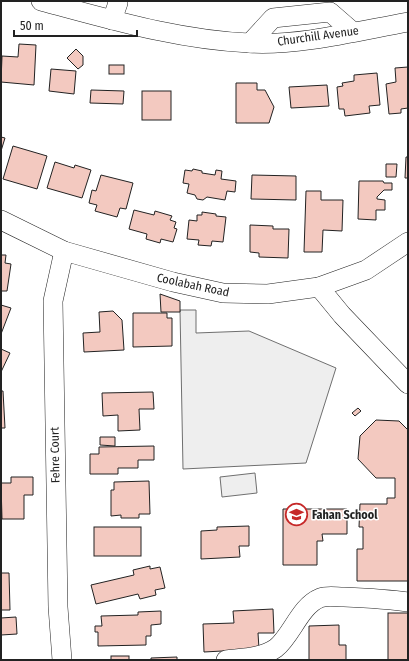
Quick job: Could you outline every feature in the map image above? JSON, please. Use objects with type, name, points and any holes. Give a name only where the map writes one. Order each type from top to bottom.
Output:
[{"type":"street","name":"Churchill Avenue","points":[[40,1],[112,20],[198,39],[250,44],[300,41],[408,22]]},
{"type":"street","points":[[112,20],[118,3],[117,1]]},
{"type":"street","points":[[250,44],[273,18],[330,12],[352,32]]},
{"type":"street","name":"Coolabah Road","points":[[1,220],[64,251],[173,282],[223,293],[268,294],[319,287],[366,270],[408,242]]},
{"type":"street","name":"Fehre Court","points":[[62,660],[58,607],[53,301],[64,251]]},
{"type":"street","points":[[319,287],[342,315],[408,384]]},
{"type":"street","points":[[226,660],[262,655],[275,648],[314,601],[325,596],[408,602]]},
{"type":"shaded area","points":[[180,310],[196,310],[196,333],[249,331],[336,368],[306,463],[183,469]]},
{"type":"shaded area","points":[[255,473],[257,493],[222,497],[220,477]]},
{"type":"building","points":[[19,44],[36,45],[34,85],[1,82],[2,56],[18,57]]},
{"type":"building","points":[[76,49],[83,56],[83,65],[78,69],[67,58]]},
{"type":"building","points":[[109,65],[124,65],[124,74],[109,74]]},
{"type":"building","points":[[408,67],[408,108],[401,109],[401,113],[389,114],[386,84],[396,82],[395,68]]},
{"type":"building","points":[[51,69],[76,71],[74,94],[49,91]]},
{"type":"building","points":[[377,73],[380,105],[369,106],[370,113],[345,116],[344,109],[339,109],[337,87],[343,86],[342,83],[354,81],[354,75]]},
{"type":"building","points":[[236,83],[257,83],[257,90],[265,90],[274,107],[269,123],[236,123]]},
{"type":"building","points":[[327,85],[329,106],[291,108],[289,87]]},
{"type":"building","points":[[91,90],[124,91],[123,104],[90,103]]},
{"type":"building","points":[[142,91],[171,91],[171,120],[142,120]]},
{"type":"building","points":[[1,137],[5,138],[1,151]]},
{"type":"building","points":[[13,146],[47,156],[37,189],[3,179]]},
{"type":"building","points":[[406,157],[408,157],[408,178],[405,178]]},
{"type":"building","points":[[55,162],[74,168],[75,165],[91,170],[82,198],[47,188]]},
{"type":"building","points":[[386,164],[397,164],[396,177],[386,177]]},
{"type":"building","points":[[193,169],[202,171],[202,173],[215,175],[216,170],[222,171],[221,179],[236,181],[235,192],[227,191],[225,200],[207,197],[203,200],[197,199],[195,195],[187,193],[189,184],[183,183],[185,170],[192,171]]},
{"type":"building","points":[[101,175],[133,183],[126,209],[120,208],[117,217],[95,211],[97,205],[89,203],[92,190],[96,191]]},
{"type":"building","points":[[252,175],[296,176],[296,200],[251,199]]},
{"type":"building","points":[[359,181],[383,181],[384,183],[392,183],[392,190],[384,190],[377,197],[377,199],[385,200],[385,210],[376,210],[376,220],[358,219]]},
{"type":"building","points":[[306,191],[321,191],[321,200],[343,200],[342,231],[323,230],[322,252],[304,252]]},
{"type":"building","points":[[134,210],[154,215],[155,211],[172,216],[170,220],[176,222],[174,228],[177,229],[173,242],[161,239],[160,243],[146,239],[147,234],[129,229]]},
{"type":"building","points":[[202,212],[226,217],[223,242],[212,241],[211,246],[198,245],[199,240],[187,239],[189,220],[197,221],[197,215],[202,215]]},
{"type":"building","points":[[250,225],[273,226],[273,229],[289,229],[288,258],[259,257],[259,253],[250,252]]},
{"type":"building","points":[[1,255],[6,255],[5,263],[11,264],[7,291],[1,291]]},
{"type":"building","points":[[160,294],[180,301],[180,312],[161,312]]},
{"type":"building","points":[[1,305],[11,308],[1,334]]},
{"type":"building","points":[[113,311],[122,320],[124,350],[84,352],[83,333],[100,332],[99,312]]},
{"type":"building","points":[[133,313],[167,313],[167,318],[172,318],[172,346],[133,347]]},
{"type":"building","points":[[1,349],[10,353],[1,372]]},
{"type":"building","points":[[1,391],[3,391],[5,428],[1,428]]},
{"type":"building","points":[[153,392],[154,409],[139,409],[140,430],[118,431],[118,415],[103,416],[102,393]]},
{"type":"building","points":[[358,408],[361,411],[355,416],[352,413]]},
{"type":"building","points":[[376,420],[399,421],[408,430],[408,581],[357,581],[357,549],[363,549],[363,527],[359,527],[360,504],[387,504],[387,498],[395,498],[395,478],[376,478],[358,459],[360,436]]},
{"type":"building","points":[[100,437],[115,437],[115,446],[100,445]]},
{"type":"building","points":[[154,446],[154,460],[138,460],[138,468],[118,468],[118,474],[90,474],[90,454],[99,454],[99,447]]},
{"type":"building","points":[[11,477],[33,477],[33,495],[24,495],[24,519],[2,519],[1,483],[11,483]]},
{"type":"building","points":[[149,481],[150,514],[139,514],[139,518],[121,518],[121,515],[111,516],[111,490],[114,490],[114,482]]},
{"type":"building","points":[[283,509],[347,509],[347,534],[322,534],[323,541],[317,541],[317,565],[283,565]]},
{"type":"building","points":[[249,526],[249,546],[239,546],[240,557],[201,559],[201,531],[217,530],[217,527]]},
{"type":"building","points":[[94,527],[141,527],[141,556],[94,556]]},
{"type":"building","points":[[150,566],[150,569],[160,567],[165,588],[155,590],[156,595],[140,599],[138,594],[96,604],[91,585],[134,575],[133,570]]},
{"type":"building","points":[[1,573],[9,573],[10,610],[1,610]]},
{"type":"building","points":[[273,609],[274,633],[258,633],[259,649],[204,652],[203,624],[234,623],[233,611]]},
{"type":"building","points":[[161,611],[161,624],[151,625],[151,636],[146,636],[146,645],[98,646],[98,632],[95,632],[95,626],[102,626],[101,616],[138,615],[138,612]]},
{"type":"building","points":[[388,613],[408,613],[408,660],[388,660]]},
{"type":"building","points":[[16,617],[17,634],[1,635],[1,618]]},
{"type":"building","points":[[339,625],[339,645],[346,645],[346,660],[309,660],[309,626]]},
{"type":"building","points":[[111,656],[129,656],[129,660],[111,660]]},
{"type":"building","points":[[177,657],[177,660],[151,660],[151,658]]},
{"type":"place","name":"Fahan School","points":[[296,515]]}]
